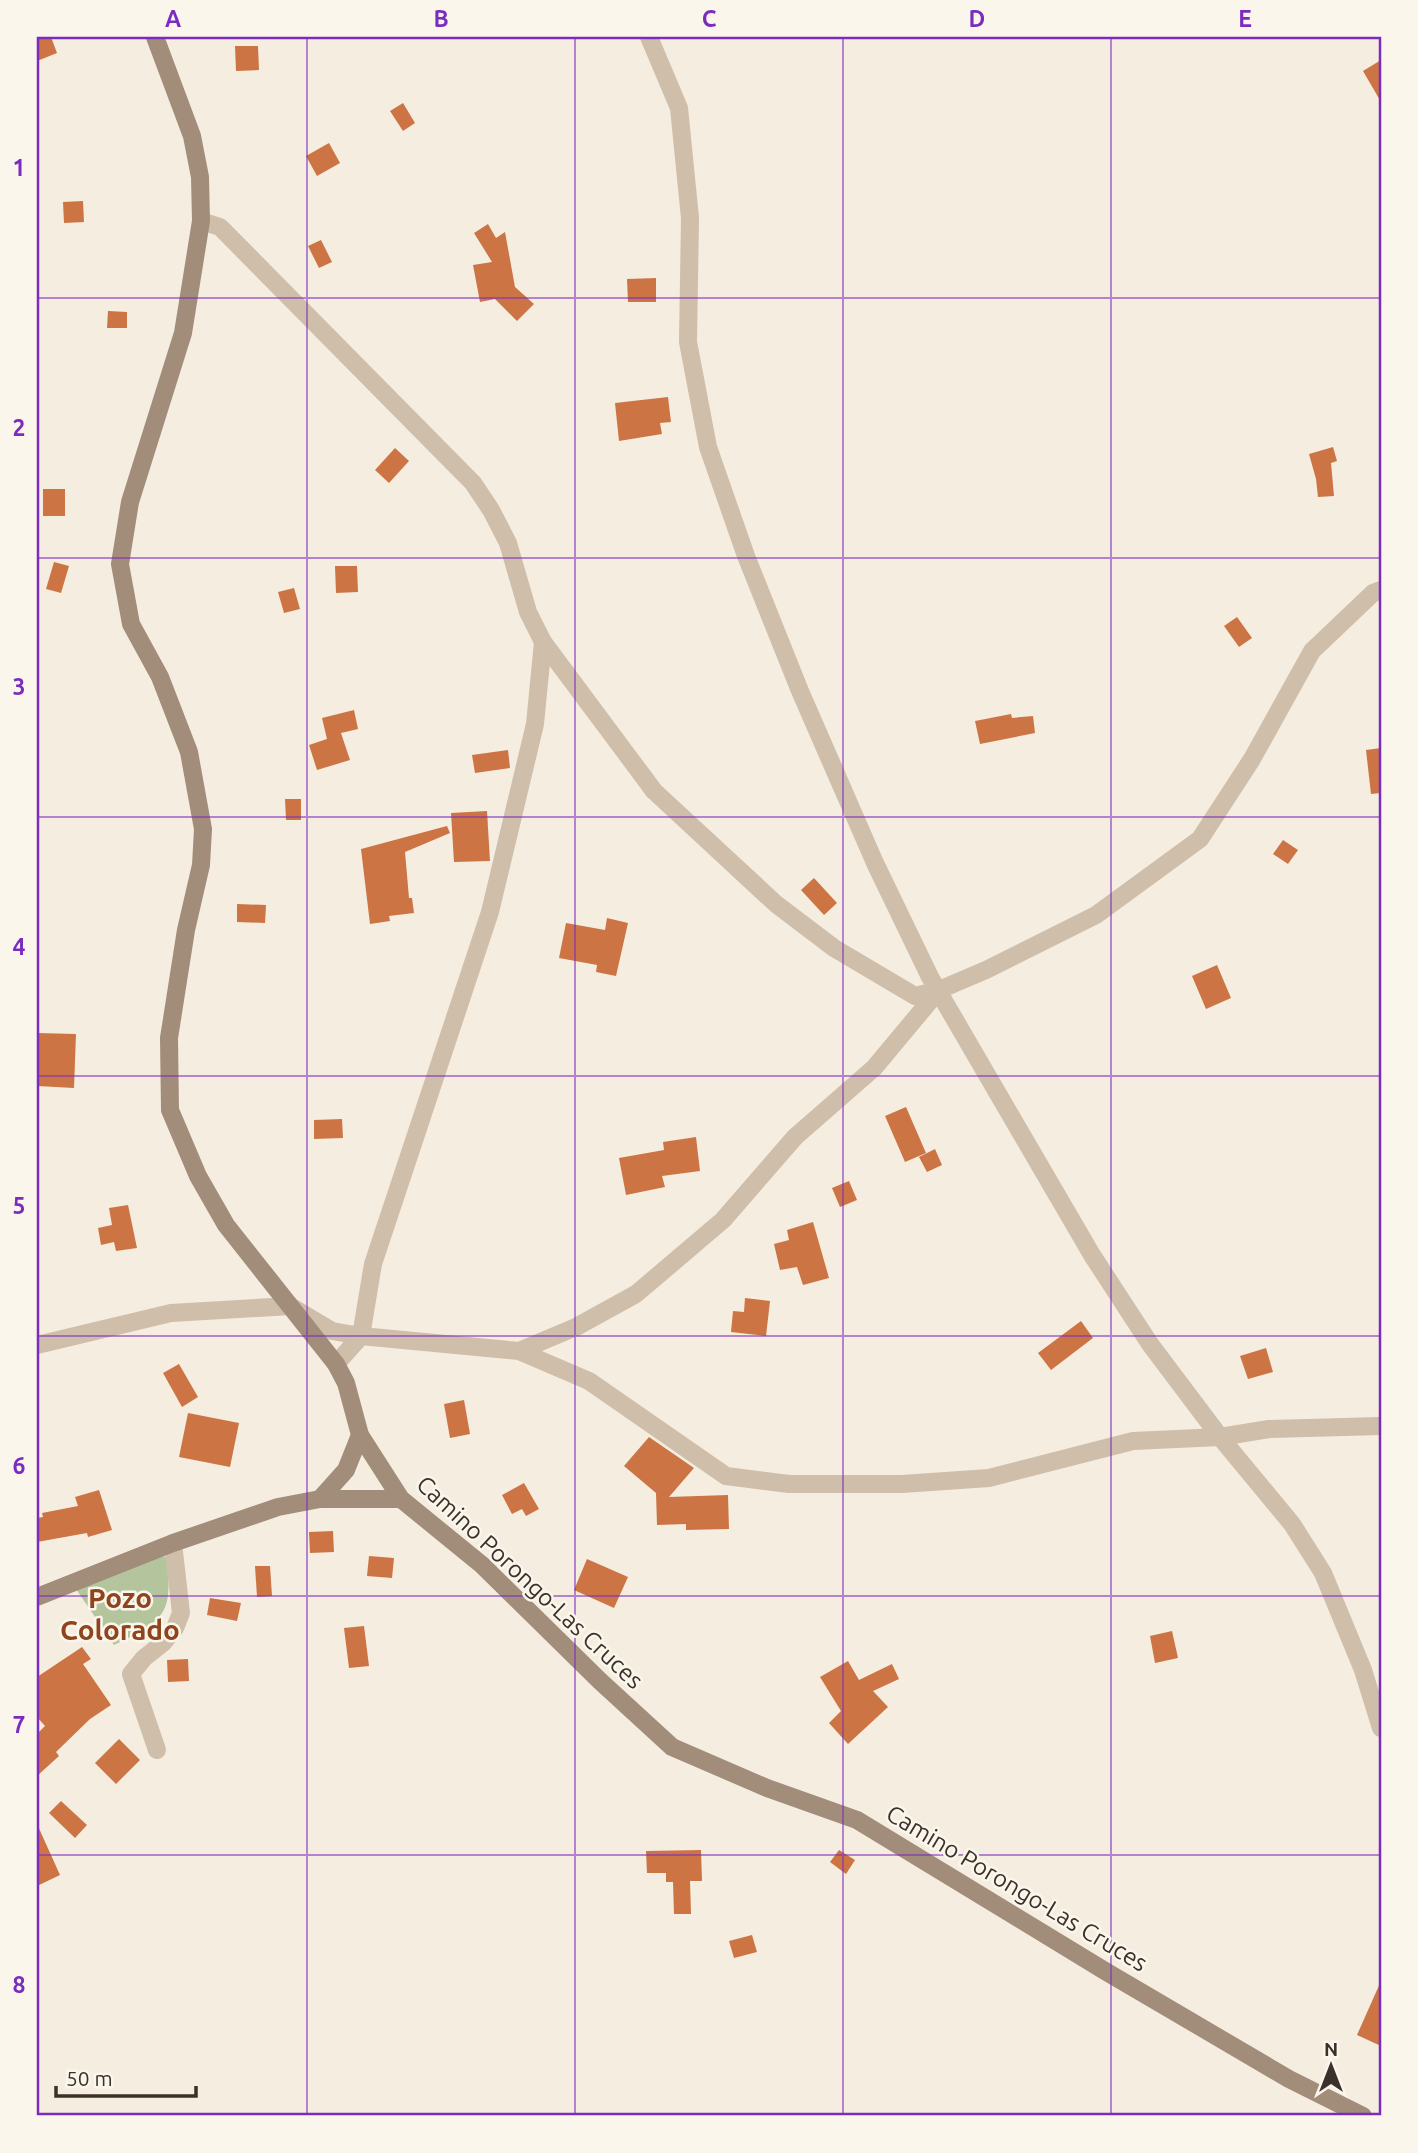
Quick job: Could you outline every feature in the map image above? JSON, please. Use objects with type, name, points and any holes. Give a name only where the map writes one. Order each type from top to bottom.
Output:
[{"type":"main road","name":"Camino Porongo-Las Cruces","points":[[155,37],[192,136],[200,177],[201,221],[183,332],[130,502],[120,564],[131,624],[160,677],[189,752],[202,828],[201,865],[186,930],[169,1038],[170,1110],[198,1176],[226,1225],[336,1364],[346,1383],[360,1435],[401,1499],[482,1565],[600,1681],[672,1747],[767,1788],[857,1820],[1290,2080],[1363,2116]]},
{"type":"main road","points":[[320,1499],[346,1470],[360,1435]]},
{"type":"main road","points":[[37,1597],[173,1543],[278,1507],[320,1499],[401,1499]]},
{"type":"street","points":[[649,37],[679,108],[690,218],[688,342],[708,447],[746,556],[800,691],[875,863],[930,977],[1092,1255],[1150,1344],[1220,1437],[1292,1524],[1324,1573],[1363,1671],[1381,1728]]},
{"type":"street","points":[[201,221],[220,227],[473,484],[491,510],[508,543],[528,612],[543,642],[654,792],[767,896],[834,948],[915,996],[939,990],[986,970],[1096,915],[1200,839],[1252,759],[1312,651],[1373,593],[1381,590]]},
{"type":"street","points":[[336,1364],[361,1336],[373,1264],[490,912],[535,724],[543,642]]},
{"type":"street","points":[[519,1351],[576,1327],[636,1294],[723,1220],[795,1138],[874,1068],[939,990]]},
{"type":"street","points":[[37,1345],[171,1313],[290,1306],[332,1331],[519,1351],[589,1381],[726,1476],[789,1484],[902,1484],[989,1478],[1133,1441],[1220,1437],[1269,1429],[1381,1426]]},
{"type":"street","points":[[157,1750],[131,1674],[175,1628],[181,1613],[173,1543]]},
{"type":"green space","points":[[157,1555],[166,1557],[168,1576],[168,1592],[162,1613],[144,1629],[114,1645],[76,1589]]},
{"type":"building","points":[[37,37],[51,37],[57,53],[37,61]]},
{"type":"building","points":[[235,46],[258,46],[259,70],[236,71]]},
{"type":"building","points":[[1381,60],[1381,102],[1363,71]]},
{"type":"building","points":[[403,103],[415,123],[403,131],[390,111]]},
{"type":"building","points":[[329,143],[340,163],[317,176],[306,156]]},
{"type":"building","points":[[83,201],[84,222],[64,223],[63,202]]},
{"type":"building","points":[[488,224],[496,238],[505,232],[515,287],[534,304],[517,321],[495,299],[480,302],[473,265],[492,262],[474,233]]},
{"type":"building","points":[[321,240],[332,262],[319,268],[308,246]]},
{"type":"building","points":[[656,278],[656,302],[628,302],[627,279]]},
{"type":"building","points":[[108,311],[127,312],[127,328],[107,328]]},
{"type":"building","points":[[668,397],[671,422],[660,423],[662,434],[619,441],[615,403]]},
{"type":"building","points":[[1333,447],[1337,461],[1331,463],[1334,496],[1318,497],[1309,454]]},
{"type":"building","points":[[395,448],[409,461],[389,483],[375,470]]},
{"type":"building","points":[[43,489],[65,489],[65,516],[43,516]]},
{"type":"building","points":[[54,562],[69,566],[61,593],[46,589]]},
{"type":"building","points":[[335,566],[357,566],[358,592],[336,593]]},
{"type":"building","points":[[294,588],[300,609],[284,613],[278,592]]},
{"type":"building","points":[[1237,617],[1252,638],[1239,647],[1224,626]]},
{"type":"building","points":[[354,710],[358,729],[341,733],[350,760],[317,770],[309,745],[327,739],[322,718]]},
{"type":"building","points":[[1011,714],[1012,718],[1033,716],[1035,733],[980,744],[975,721]]},
{"type":"building","points":[[1381,748],[1381,793],[1371,794],[1366,750]]},
{"type":"building","points":[[508,750],[510,768],[475,773],[472,755]]},
{"type":"building","points":[[285,799],[301,799],[301,820],[286,820]]},
{"type":"building","points":[[487,811],[490,861],[454,862],[451,813]]},
{"type":"building","points":[[447,826],[450,833],[405,852],[409,898],[412,898],[414,913],[389,916],[390,921],[370,924],[361,849]]},
{"type":"building","points":[[1283,840],[1298,850],[1288,864],[1273,854]]},
{"type":"building","points":[[814,878],[837,903],[824,915],[801,890]]},
{"type":"building","points":[[237,904],[266,905],[265,923],[237,922]]},
{"type":"building","points":[[607,918],[628,923],[616,976],[596,972],[597,965],[559,958],[566,923],[605,930]]},
{"type":"building","points":[[1217,965],[1231,998],[1206,1009],[1192,976]]},
{"type":"building","points":[[37,1033],[76,1034],[74,1088],[37,1086]]},
{"type":"building","points":[[906,1107],[926,1153],[905,1162],[885,1116]]},
{"type":"building","points":[[342,1119],[343,1138],[314,1139],[314,1120]]},
{"type":"building","points":[[696,1137],[700,1171],[662,1176],[665,1187],[626,1195],[619,1158],[664,1150],[663,1142]]},
{"type":"building","points":[[935,1149],[942,1165],[927,1172],[919,1157]]},
{"type":"building","points":[[849,1181],[857,1200],[840,1207],[832,1188]]},
{"type":"building","points":[[128,1205],[137,1248],[116,1251],[114,1242],[101,1245],[98,1228],[112,1225],[109,1208]]},
{"type":"building","points":[[813,1222],[829,1278],[803,1285],[797,1267],[780,1270],[774,1244],[789,1240],[787,1230]]},
{"type":"building","points":[[745,1298],[770,1301],[766,1336],[731,1332],[733,1311],[744,1312]]},
{"type":"building","points":[[1081,1321],[1093,1338],[1051,1370],[1038,1353]]},
{"type":"building","points":[[1266,1348],[1273,1372],[1248,1379],[1240,1356]]},
{"type":"building","points":[[179,1364],[198,1397],[182,1407],[163,1373]]},
{"type":"building","points":[[464,1400],[470,1434],[450,1438],[444,1404]]},
{"type":"building","points":[[188,1413],[239,1423],[230,1467],[179,1457]]},
{"type":"building","points":[[649,1437],[694,1468],[669,1497],[728,1495],[729,1529],[686,1530],[686,1524],[657,1525],[656,1493],[624,1466]]},
{"type":"building","points":[[524,1483],[539,1509],[526,1516],[522,1509],[512,1514],[502,1495]]},
{"type":"building","points":[[99,1490],[112,1530],[88,1537],[87,1533],[37,1542],[37,1518],[43,1517],[42,1513],[78,1506],[75,1497]]},
{"type":"building","points":[[333,1531],[334,1552],[310,1553],[309,1532]]},
{"type":"building","points":[[369,1556],[394,1558],[392,1578],[367,1576]]},
{"type":"building","points":[[587,1559],[628,1577],[614,1608],[574,1590]]},
{"type":"building","points":[[255,1566],[270,1566],[272,1596],[257,1597]]},
{"type":"building","points":[[210,1598],[241,1603],[237,1621],[207,1615]]},
{"type":"building","points":[[364,1626],[369,1666],[349,1668],[344,1628]]},
{"type":"building","points":[[1172,1631],[1178,1658],[1155,1663],[1150,1636]]},
{"type":"building","points":[[82,1647],[91,1659],[83,1664],[111,1705],[90,1719],[56,1752],[59,1756],[37,1776],[37,1734],[45,1726],[37,1717],[37,1677]]},
{"type":"building","points":[[188,1659],[189,1681],[168,1682],[167,1660]]},
{"type":"building","points":[[848,1661],[859,1680],[892,1664],[899,1679],[873,1691],[888,1707],[848,1744],[829,1723],[841,1711],[820,1677]]},
{"type":"building","points":[[119,1739],[140,1760],[116,1784],[95,1763]]},
{"type":"building","points":[[61,1801],[87,1825],[75,1838],[49,1813]]},
{"type":"building","points":[[37,1824],[60,1875],[37,1886]]},
{"type":"building","points":[[701,1850],[702,1881],[690,1881],[691,1914],[674,1914],[673,1882],[666,1882],[666,1873],[647,1873],[646,1851]]},
{"type":"building","points":[[839,1850],[855,1860],[846,1874],[830,1862]]},
{"type":"building","points":[[752,1935],[757,1952],[734,1958],[729,1941]]},
{"type":"building","points":[[1381,1981],[1381,2046],[1357,2035]]},
{"type":"district","name":"Pozo Colorado","points":[[120,1613]]}]
